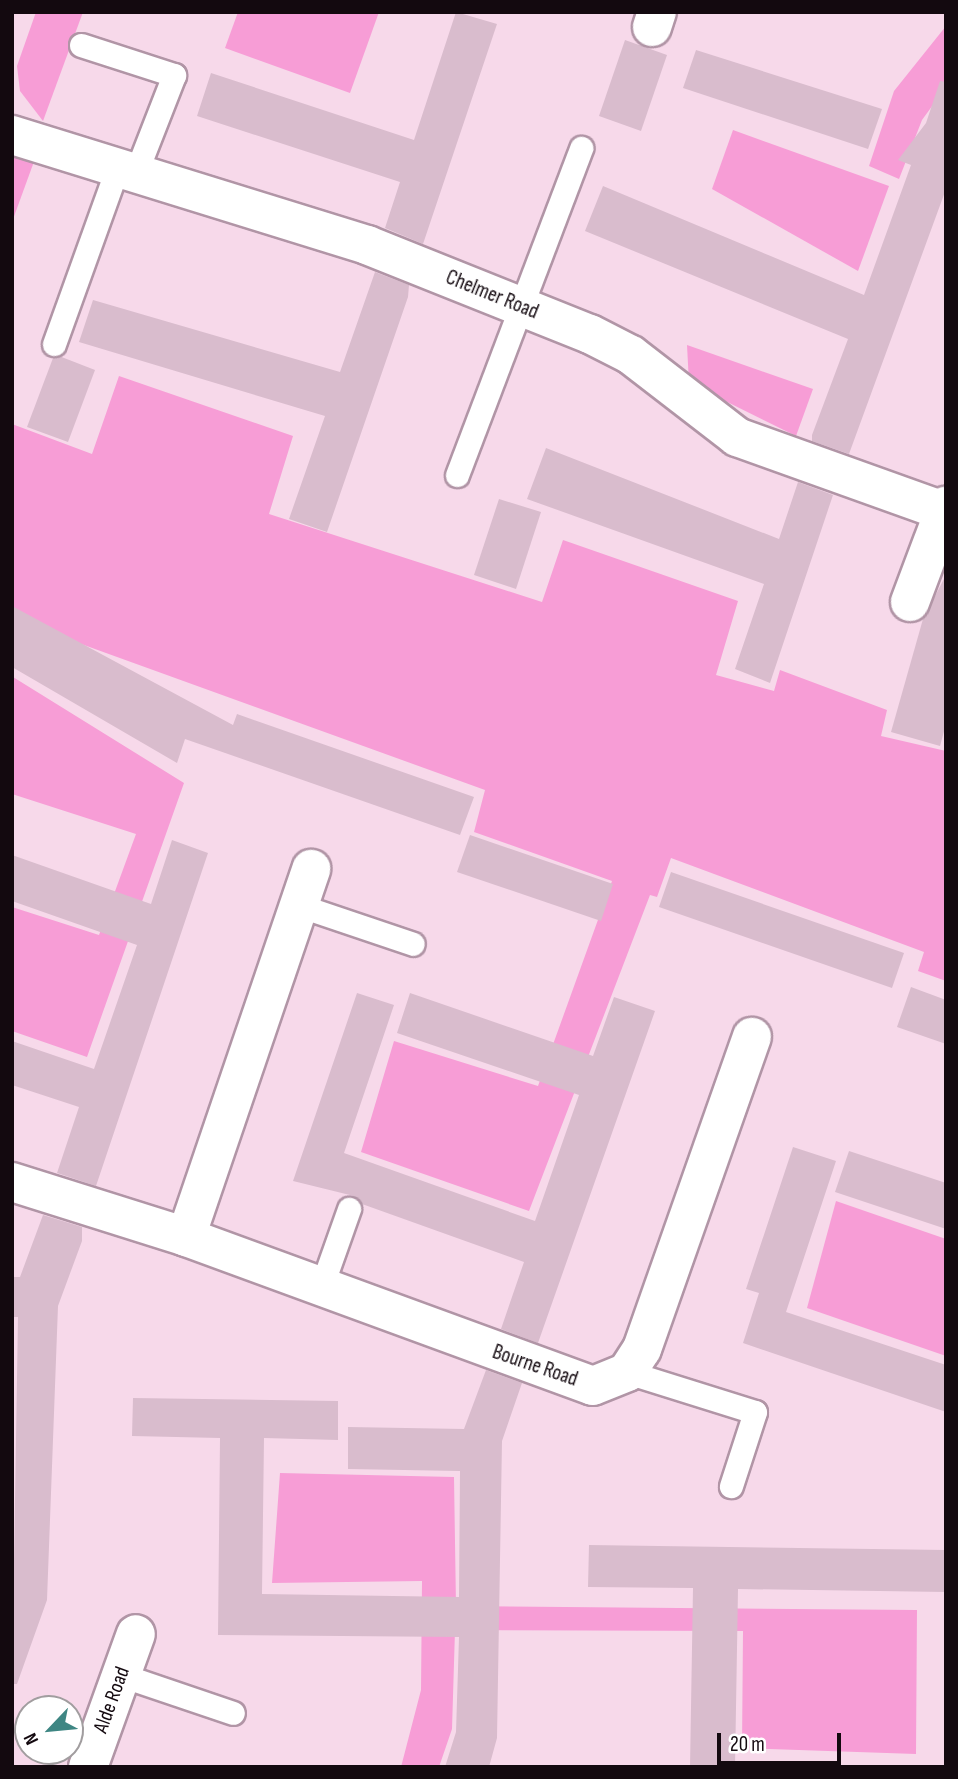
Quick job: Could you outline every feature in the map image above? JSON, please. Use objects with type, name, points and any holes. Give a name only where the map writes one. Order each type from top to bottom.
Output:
[{"type":"street","name":"Chelmer Road","points":[[12,135],[368,245],[631,355],[737,437],[945,508],[910,602]]},
{"type":"street","points":[[186,1237],[311,869]]},
{"type":"street","points":[[627,1373],[642,1349],[752,1037]]},
{"type":"street","name":"Bourne Road","points":[[12,1182],[186,1237],[593,1386],[627,1373]]},
{"type":"street","name":"Alde Road","points":[[88,1767],[136,1634]]},
{"type":"lane","points":[[54,344],[126,172],[174,75],[81,45]]},
{"type":"lane","points":[[457,475],[581,148]]},
{"type":"lane","points":[[298,905],[413,944]]},
{"type":"lane","points":[[321,1288],[349,1209]]},
{"type":"lane","points":[[627,1373],[755,1412],[731,1486]]},
{"type":"lane","points":[[121,1675],[233,1713]]},
{"type":"shaded area","points":[[36,12],[83,12],[43,121],[20,91],[17,66]]},
{"type":"shaded area","points":[[238,12],[379,12],[350,93],[225,48]]},
{"type":"shaded area","points":[[946,26],[946,87],[922,120],[899,179],[869,166],[894,91]]},
{"type":"shaded area","points":[[733,130],[889,186],[858,271],[712,189]]},
{"type":"shaded area","points":[[20,153],[36,156],[12,222],[12,156]]},
{"type":"shaded area","points":[[687,345],[813,389],[796,436],[689,383]]},
{"type":"shaded area","points":[[119,376],[293,436],[269,514],[542,602],[563,540],[738,601],[716,675],[774,691],[780,670],[887,710],[881,736],[946,751],[946,981],[918,971],[924,952],[671,858],[657,897],[650,895],[529,1211],[361,1152],[394,1041],[538,1086],[612,881],[474,832],[485,790],[12,619],[12,424],[92,454]]},
{"type":"shaded area","points":[[13,677],[184,783],[87,1057],[12,1031],[12,907],[99,935],[136,834],[12,794]]},
{"type":"shaded area","points":[[836,1201],[946,1239],[946,1356],[807,1308]]},
{"type":"shaded area","points":[[280,1473],[454,1477],[456,1606],[917,1610],[916,1754],[742,1748],[743,1631],[455,1630],[452,1729],[439,1767],[401,1767],[421,1690],[422,1581],[272,1583]]},
{"type":"building","points":[[456,12],[497,24],[423,244],[385,228],[400,182],[197,116],[211,73],[414,140]]},
{"type":"building","points":[[625,40],[667,55],[641,131],[599,116]]},
{"type":"building","points":[[696,50],[882,109],[868,149],[683,88]]},
{"type":"building","points":[[940,81],[946,82],[946,189],[849,454],[812,441],[848,339],[585,231],[603,186],[864,295],[911,165],[898,160],[926,123]]},
{"type":"building","points":[[375,272],[409,285],[408,297],[327,532],[289,519],[325,416],[79,342],[93,300],[340,372]]},
{"type":"building","points":[[59,356],[95,370],[68,442],[27,427],[53,358]]},
{"type":"building","points":[[546,448],[779,539],[798,482],[833,495],[770,683],[735,669],[764,584],[527,499]]},
{"type":"building","points":[[499,499],[541,512],[516,589],[474,575]]},
{"type":"building","points":[[946,575],[946,724],[940,746],[891,732],[923,619]]},
{"type":"building","points":[[12,606],[233,725],[237,714],[474,797],[460,835],[185,739],[177,763],[12,667]]},
{"type":"building","points":[[470,835],[613,884],[601,921],[457,872]]},
{"type":"building","points":[[172,840],[208,853],[96,1186],[57,1173],[79,1107],[12,1085],[12,1041],[94,1069],[137,945],[12,901],[12,855],[151,904]]},
{"type":"building","points":[[671,872],[904,953],[892,988],[659,907]]},
{"type":"building","points":[[911,987],[946,1000],[946,1044],[897,1027]]},
{"type":"building","points":[[357,993],[394,1005],[344,1153],[535,1221],[579,1095],[397,1033],[410,993],[593,1056],[614,997],[655,1011],[538,1343],[501,1329],[524,1262],[362,1204],[354,1196],[293,1181]]},
{"type":"building","points":[[793,1147],[836,1161],[786,1312],[946,1365],[946,1412],[743,1343],[759,1293],[746,1289]]},
{"type":"building","points":[[849,1151],[946,1183],[946,1229],[835,1192]]},
{"type":"building","points":[[43,1215],[82,1227],[82,1241],[58,1306],[47,1600],[17,1684],[12,1684],[18,1317],[12,1317],[12,1277],[20,1277]]},
{"type":"building","points":[[486,1370],[522,1383],[502,1441],[497,1738],[489,1767],[445,1767],[456,1732],[459,1637],[218,1635],[220,1438],[132,1436],[133,1398],[338,1401],[338,1440],[264,1438],[262,1594],[459,1597],[460,1471],[348,1469],[348,1427],[464,1429]]},
{"type":"building","points":[[589,1545],[946,1550],[946,1592],[738,1589],[735,1767],[690,1767],[693,1588],[588,1587]]}]
